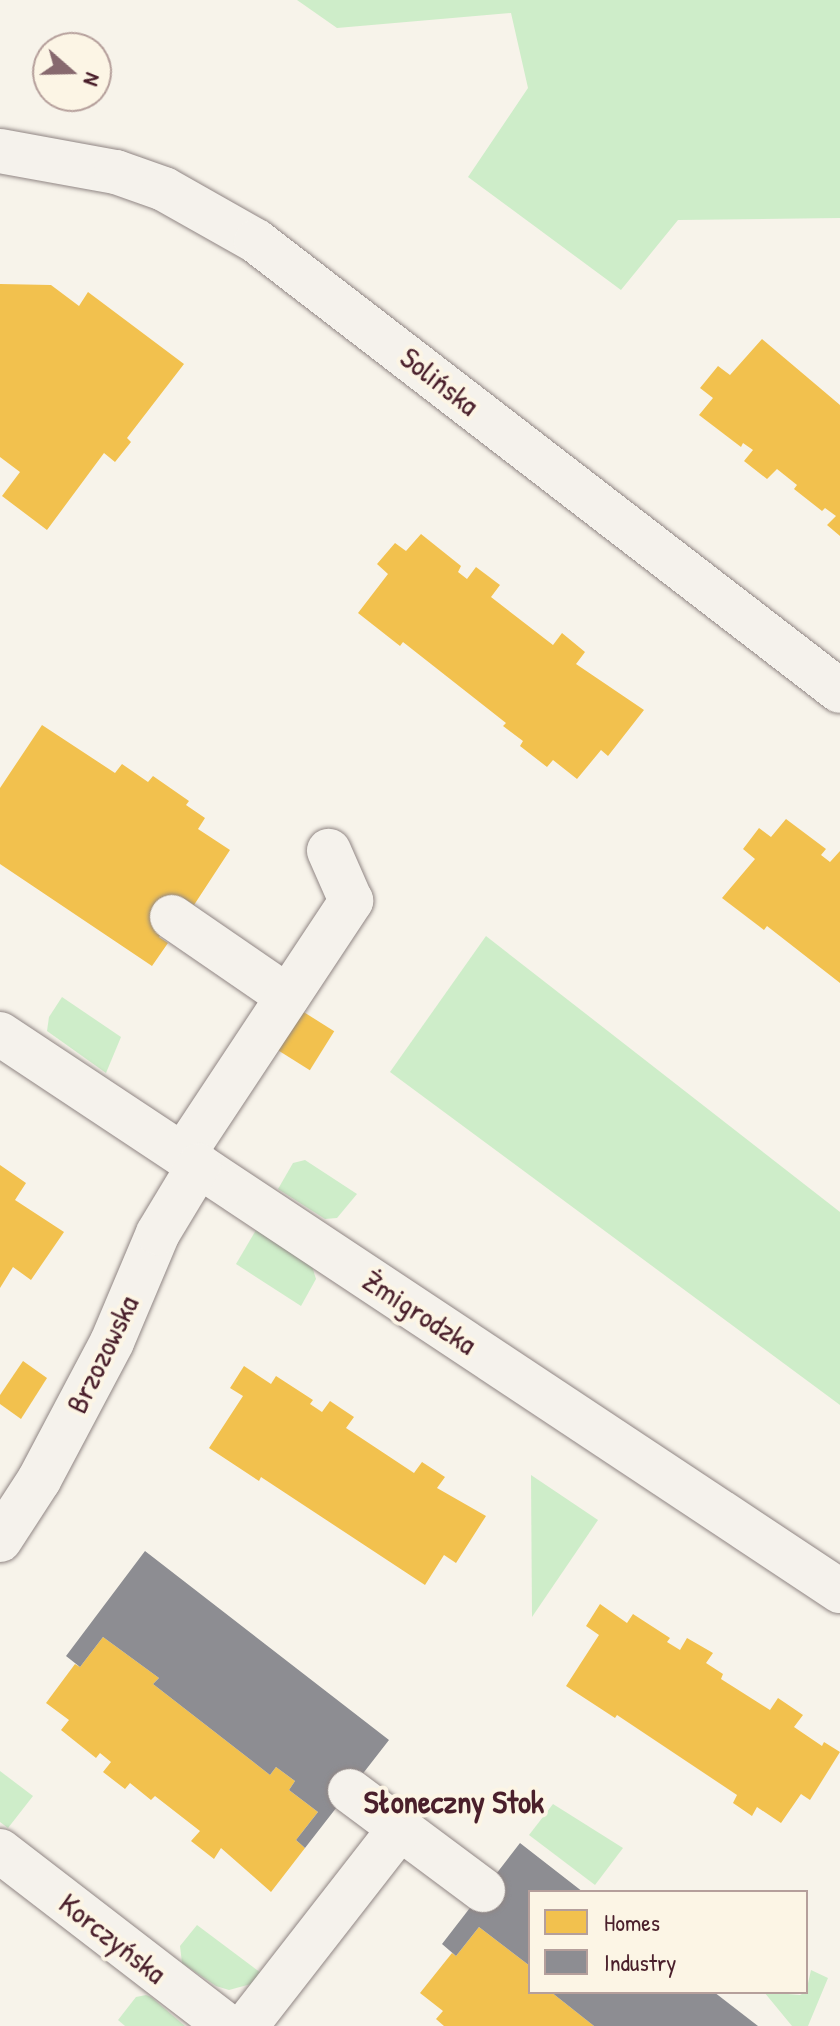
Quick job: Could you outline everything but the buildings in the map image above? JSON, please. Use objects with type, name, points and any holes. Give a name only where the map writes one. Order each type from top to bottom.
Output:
[{"type":"street","name":"Solińska","points":[[0,151],[116,172],[164,189],[256,241],[840,691]]},
{"type":"street","name":"Brzozowska","points":[[0,1540],[39,1480],[112,1342],[191,1160],[287,996],[351,901],[329,851]]},
{"type":"street","points":[[172,917],[287,996]]},
{"type":"street","name":"Żmigrodzka","points":[[0,1034],[840,1591]]},
{"type":"street","points":[[350,1791],[483,1890]]},
{"type":"street","points":[[246,2026],[400,1828]]},
{"type":"street","name":"Korczyńska","points":[[0,1851],[227,2026]]},
{"type":"green space","points":[[297,0],[840,0],[840,218],[678,220],[621,290],[468,177],[528,88],[511,13],[337,28]]},
{"type":"green space","points":[[486,936],[840,1212],[840,1405],[390,1072]]},
{"type":"green space","points":[[62,997],[121,1037],[106,1073],[47,1031],[49,1017]]},
{"type":"green space","points":[[305,1160],[357,1194],[337,1218],[325,1219],[278,1189],[293,1163]]},
{"type":"green space","points":[[256,1230],[312,1266],[316,1279],[301,1306],[236,1264]]},
{"type":"green space","points":[[531,1475],[598,1520],[532,1617]]},
{"type":"green space","points":[[0,1771],[33,1796],[8,1828],[0,1822]]},
{"type":"green space","points":[[553,1804],[623,1848],[595,1885],[529,1835]]},
{"type":"green space","points":[[197,1925],[261,1973],[251,1984],[229,1990],[216,1986],[182,1963],[180,1946]]},
{"type":"green space","points":[[811,1970],[828,1978],[808,2026],[792,2026],[766,1994],[808,1994]]},
{"type":"green space","points":[[146,1995],[185,2026],[125,2026],[118,2020],[136,1997]]},
{"type":"district","name":"Słoneczny Stok","points":[[454,1802]]}]
